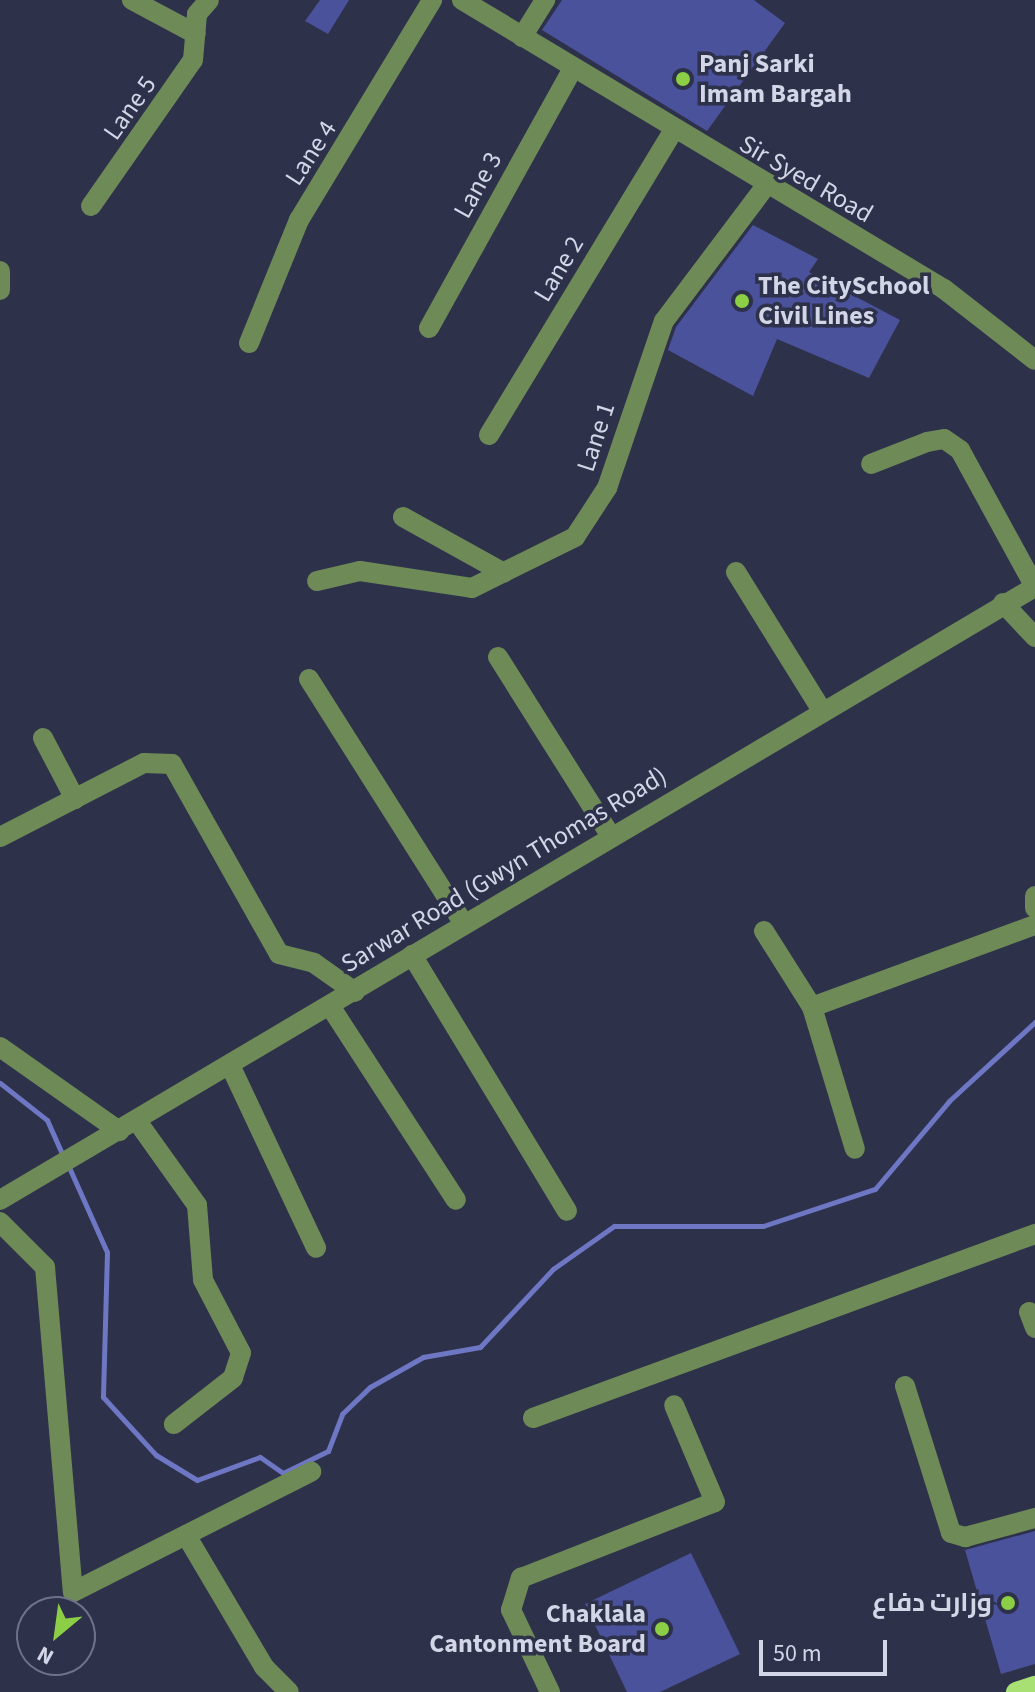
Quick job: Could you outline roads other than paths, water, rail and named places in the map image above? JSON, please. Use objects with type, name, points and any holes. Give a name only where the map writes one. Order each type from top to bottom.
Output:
[{"type":"main road","points":[[1016,1692],[1035,1686]]},
{"type":"street","points":[[132,0],[196,34]]},
{"type":"street","name":"Lane 5","points":[[91,206],[193,60],[196,34],[209,0]]},
{"type":"street","name":"Lane 4","points":[[249,343],[299,220],[432,0]]},
{"type":"street","name":"Sir Syed Road","points":[[462,0],[765,187],[944,289],[1035,360]]},
{"type":"street","points":[[522,37],[545,0]]},
{"type":"street","name":"Lane 3","points":[[429,328],[573,68]]},
{"type":"street","name":"Lane 2","points":[[489,435],[674,130]]},
{"type":"street","name":"Lane 1","points":[[317,581],[360,571],[472,588],[575,537],[607,488],[664,321],[765,187]]},
{"type":"street","points":[[0,271],[0,290]]},
{"type":"street","points":[[871,464],[927,442],[944,439],[960,450],[1035,587]]},
{"type":"street","points":[[403,517],[504,573]]},
{"type":"street","points":[[736,572],[821,709]]},
{"type":"street","name":"Sarwar Road (Gwyn Thomas Road)","points":[[0,1200],[355,992],[463,923],[821,709],[1035,587]]},
{"type":"street","points":[[1003,603],[1035,637]]},
{"type":"street","points":[[498,657],[610,835]]},
{"type":"street","points":[[309,679],[463,923]]},
{"type":"street","points":[[43,738],[75,799]]},
{"type":"street","points":[[0,837],[144,763],[172,764],[272,946],[291,961],[314,963],[355,992]]},
{"type":"street","points":[[1035,896],[1035,908]]},
{"type":"street","points":[[812,1007],[1035,925]]},
{"type":"street","points":[[764,931],[812,1007],[855,1149]]},
{"type":"street","points":[[412,955],[567,1211]]},
{"type":"street","points":[[330,1006],[456,1200]]},
{"type":"street","points":[[0,1047],[128,1126],[197,1205],[203,1280],[241,1353],[233,1378],[174,1424]]},
{"type":"street","points":[[230,1065],[316,1248]]},
{"type":"street","points":[[0,1222],[45,1267],[73,1592],[311,1472]]},
{"type":"street","points":[[533,1418],[1035,1234]]},
{"type":"street","points":[[905,1386],[951,1533],[965,1537],[1035,1518]]},
{"type":"street","points":[[550,1692],[511,1610],[521,1578],[715,1502],[674,1405]]},
{"type":"street","points":[[186,1535],[264,1667],[289,1692]]},
{"type":"waterway","points":[[68,1165],[107,1252],[103,1397],[156,1455],[197,1480],[260,1457],[283,1473],[328,1451],[342,1414],[370,1387],[423,1357],[480,1347],[553,1269],[614,1226],[763,1226],[875,1189],[949,1101],[1035,1022]]},
{"type":"waterway","points":[[0,1083],[47,1120],[63,1156]]},
{"type":"place","name":"Panj Sarki Imam Bargah","points":[[683,79]]},
{"type":"place","name":"The CitySchool Civil Lines","points":[[742,301]]},
{"type":"place","name":"وزارت دفاع","points":[[1008,1603]]},
{"type":"place","name":"Chaklala Cantonment Board","points":[[662,1629]]}]
